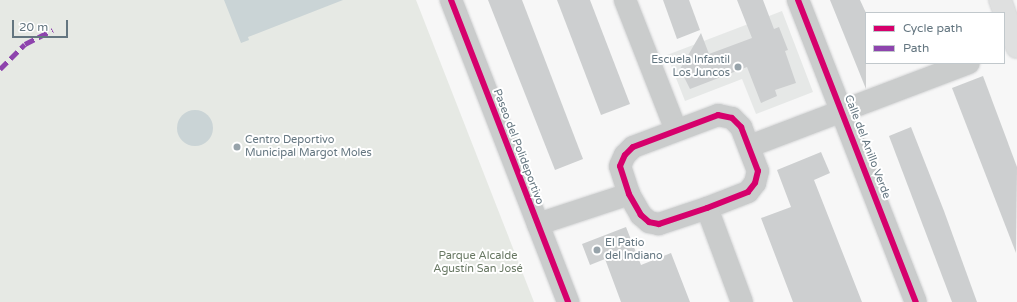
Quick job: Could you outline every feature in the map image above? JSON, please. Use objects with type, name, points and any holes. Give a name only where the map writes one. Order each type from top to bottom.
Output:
[{"type":"main road","points":[[1000,0],[1004,12]]},
{"type":"main road","points":[[1005,17],[1014,47]]},
{"type":"street","name":"Paseo del Polideportivo","points":[[451,0],[568,302]]},
{"type":"street","points":[[625,0],[676,130]]},
{"type":"street","name":"Calle del Anillo Verde","points":[[798,0],[916,302]]},
{"type":"street","points":[[750,146],[966,64]]},
{"type":"street","points":[[718,115],[732,118],[741,128],[750,146],[758,171],[756,183],[748,192],[659,224],[649,222],[641,215],[629,194],[620,166],[625,155],[633,147],[718,115]]},
{"type":"street","points":[[538,224],[629,194]]},
{"type":"street","points":[[707,208],[742,302]]},
{"type":"shaded area","points":[[224,0],[343,0],[248,37],[249,40],[241,43]]},
{"type":"shaded area","name":"Escuela Infantil Los Juncos","points":[[782,11],[813,92],[756,114],[742,79],[685,101],[667,55]]},
{"type":"shaded area","points":[[192,110],[198,110],[208,115],[213,128],[208,141],[198,146],[192,146],[182,141],[177,131],[177,125],[182,115]]},
{"type":"green space","name":"Centro Deportivo Municipal Margot Moles","points":[[0,0],[416,0],[534,302],[0,302]]},
{"type":"building","points":[[488,0],[522,0],[583,159],[555,170]]},
{"type":"building","points":[[557,0],[590,0],[630,104],[601,115]]},
{"type":"building","points":[[663,0],[689,0],[700,30],[677,39]]},
{"type":"building","points":[[737,0],[763,0],[774,29],[779,27],[788,50],[785,51],[796,83],[775,90],[777,96],[761,103],[747,67],[690,89],[680,69],[701,33],[709,54],[752,38]]},
{"type":"building","points":[[830,0],[860,0],[866,12],[866,89]]},
{"type":"building","points":[[983,76],[1017,167],[1016,253],[952,88]]},
{"type":"building","points":[[911,127],[944,211],[977,302],[952,302],[889,136]]},
{"type":"building","points":[[821,152],[830,173],[814,180],[862,302],[793,302],[761,218],[791,207],[777,170]]},
{"type":"building","points":[[626,227],[641,265],[671,253],[690,302],[621,302],[605,259],[590,265],[582,244]]},
{"type":"marked path","points":[[0,69],[25,44],[53,30]]},
{"type":"cycle path","points":[[451,0],[568,302]]},
{"type":"cycle path","points":[[798,0],[916,302]]},
{"type":"cycle path","points":[[718,115],[732,118],[741,127],[758,171],[755,183],[748,192],[707,208],[659,224],[649,222],[641,215],[629,194],[620,166],[625,155],[633,147],[718,115]]},
{"type":"place","name":"Escuela Infantil Los Juncos","points":[[738,67]]},
{"type":"place","name":"Centro Deportivo Municipal Margot Moles","points":[[237,147]]},
{"type":"place","name":"El Patio del Indiano","points":[[597,250]]},
{"type":"park label","name":"Parque Alcalde Agustín San José","points":[[478,263]]}]
